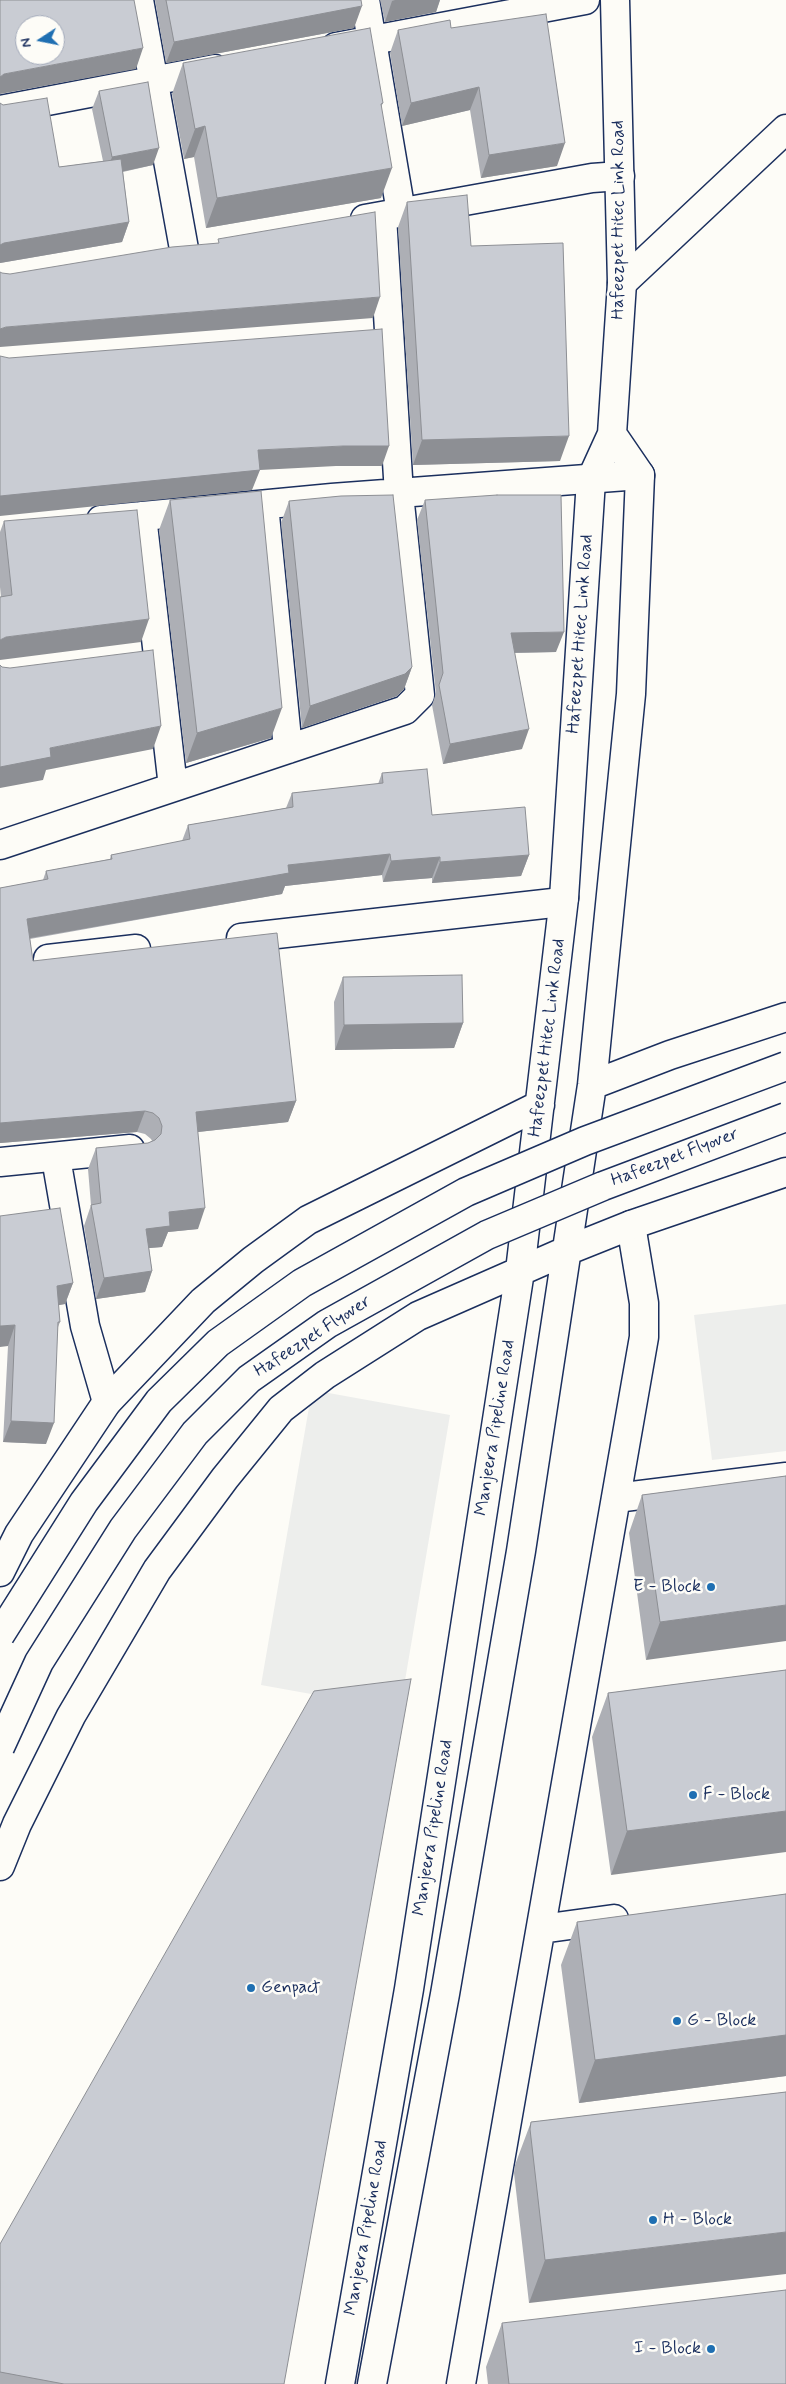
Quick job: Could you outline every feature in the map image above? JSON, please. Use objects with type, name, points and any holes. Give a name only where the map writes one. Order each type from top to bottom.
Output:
[{"type":"street","points":[[140,0],[184,248]]},
{"type":"street","points":[[0,845],[405,710],[420,695],[399,494],[389,332],[391,214],[372,40],[365,0]]},
{"type":"street","points":[[315,50],[585,0]]},
{"type":"street","name":"Hafeezpet Hitec Link Road","points":[[520,1271],[564,898],[592,480],[612,434],[622,282],[615,0]]},
{"type":"street","points":[[0,110],[239,65]]},
{"type":"street","points":[[622,282],[786,129]]},
{"type":"street","points":[[344,222],[592,178],[620,176]]},
{"type":"street","points":[[154,253],[212,244]]},
{"type":"street","points":[[360,335],[389,332]]},
{"type":"street","points":[[76,522],[640,475],[612,434]]},
{"type":"street","name":"Manjeera Pipeline Road","points":[[372,2384],[463,1890],[521,1551],[592,1085],[631,694],[640,475]]},
{"type":"street","points":[[264,505],[288,749]]},
{"type":"street","points":[[142,516],[173,787]]},
{"type":"street","points":[[129,660],[158,656]]},
{"type":"street","points":[[216,940],[562,902],[564,898]]},
{"type":"street","points":[[48,959],[157,947]]},
{"type":"street","points":[[592,1085],[670,1055],[786,1017]]},
{"type":"street","points":[[0,1635],[84,1502],[159,1401],[218,1343],[302,1283],[466,1192],[585,1141],[786,1066]]},
{"type":"street","points":[[0,1572],[19,1534],[107,1402],[203,1301],[253,1260],[308,1220],[540,1105]]},
{"type":"street","name":"Hafeezpet Flyover","points":[[0,1747],[39,1662],[123,1529],[195,1433],[249,1379],[327,1324],[487,1235],[602,1186],[786,1117]]},
{"type":"street","points":[[0,1162],[56,1158],[139,1148]]},
{"type":"street","points":[[56,1158],[85,1326],[107,1402]]},
{"type":"street","points":[[0,1866],[17,1824],[71,1716],[157,1570],[225,1478],[281,1410],[325,1375],[418,1316],[566,1251],[631,1226],[786,1172]]},
{"type":"street","points":[[461,2384],[644,1336],[644,1302],[631,1226]]},
{"type":"street","name":"Manjeera Pipeline Road","points":[[340,2384],[425,1886],[520,1271]]},
{"type":"street","points":[[616,1498],[786,1477]]},
{"type":"street","points":[[578,1712],[608,1709]]},
{"type":"street","points":[[425,1886],[463,1890]]},
{"type":"street","points":[[541,1929],[639,1916]]},
{"type":"street","points":[[503,2147],[532,2142]]},
{"type":"street","points":[[467,2350],[496,2346]]},
{"type":"shaded area","points":[[786,1304],[786,1451],[712,1460],[694,1315]]},
{"type":"shaded area","points":[[312,1390],[450,1415],[400,1710],[261,1685]]},
{"type":"building","points":[[0,0],[134,0],[143,48],[65,63],[65,15],[15,15],[15,65],[52,65],[4,74],[0,77]]},
{"type":"building","points":[[166,0],[361,0],[362,6],[174,42]]},
{"type":"building","points":[[546,14],[565,143],[489,155],[479,87],[411,103],[398,30],[450,20],[451,28]]},
{"type":"building","points":[[370,28],[392,168],[217,198],[205,126],[195,129],[183,63]]},
{"type":"building","points":[[148,82],[159,148],[112,157],[99,91]]},
{"type":"building","points":[[47,98],[59,167],[121,159],[129,222],[0,245],[0,103],[3,105]]},
{"type":"building","points":[[467,195],[471,246],[563,243],[569,436],[422,440],[407,202]]},
{"type":"building","points":[[375,212],[380,297],[0,329],[0,272],[10,274],[172,247],[219,243],[218,239]]},
{"type":"building","points":[[382,329],[389,446],[258,450],[260,470],[0,496],[0,356],[9,358]]},
{"type":"building","points":[[261,491],[282,708],[197,733],[170,500]]},
{"type":"building","points":[[393,495],[412,667],[405,674],[310,706],[289,501],[341,496]]},
{"type":"building","points":[[497,495],[561,495],[564,632],[511,633],[529,729],[450,744],[439,685],[443,673],[425,500]]},
{"type":"building","points":[[137,510],[149,619],[6,637],[0,640],[0,597],[12,595],[4,521]]},
{"type":"building","points":[[153,650],[161,726],[50,748],[51,757],[0,767],[0,665],[10,668]]},
{"type":"building","points":[[427,769],[432,815],[525,807],[529,855],[440,862],[440,857],[391,861],[390,854],[288,865],[289,873],[27,919],[33,961],[277,933],[296,1101],[196,1112],[205,1208],[169,1212],[170,1226],[146,1229],[152,1271],[104,1278],[91,1205],[101,1203],[96,1148],[148,1143],[155,1140],[161,1134],[162,1126],[159,1118],[153,1113],[145,1111],[0,1123],[0,888],[48,879],[46,871],[112,859],[111,855],[190,839],[188,825],[293,807],[292,793],[383,783],[382,773]]},
{"type":"building","points":[[462,975],[463,1023],[344,1025],[343,977]]},
{"type":"building","points":[[60,1208],[73,1283],[57,1286],[60,1322],[58,1322],[54,1423],[11,1421],[15,1325],[0,1326],[0,1216]]},
{"type":"building","name":"E - Block","points":[[786,1476],[786,1605],[660,1622],[642,1495]]},
{"type":"building","name":"F - Block","points":[[786,1670],[786,1811],[627,1831],[608,1693]]},
{"type":"building","name":"Genpact","points":[[411,1679],[284,2384],[64,2384],[0,2372],[0,2244],[314,1691]]},
{"type":"building","name":"G - Block","points":[[786,1894],[786,2035],[595,2060],[577,1922]]},
{"type":"building","name":"H - Block","points":[[786,2092],[786,2232],[545,2260],[530,2129],[531,2122]]},
{"type":"building","points":[[786,2290],[786,2384],[509,2384],[502,2323]]},
{"type":"place","name":"E - Block","points":[[711,1587]]},
{"type":"place","name":"F - Block","points":[[693,1795]]},
{"type":"place","name":"Genpact","points":[[251,1988]]},
{"type":"place","name":"G - Block","points":[[677,2021]]},
{"type":"place","name":"H - Block","points":[[653,2220]]},
{"type":"place","name":"I - Block","points":[[711,2349]]}]
